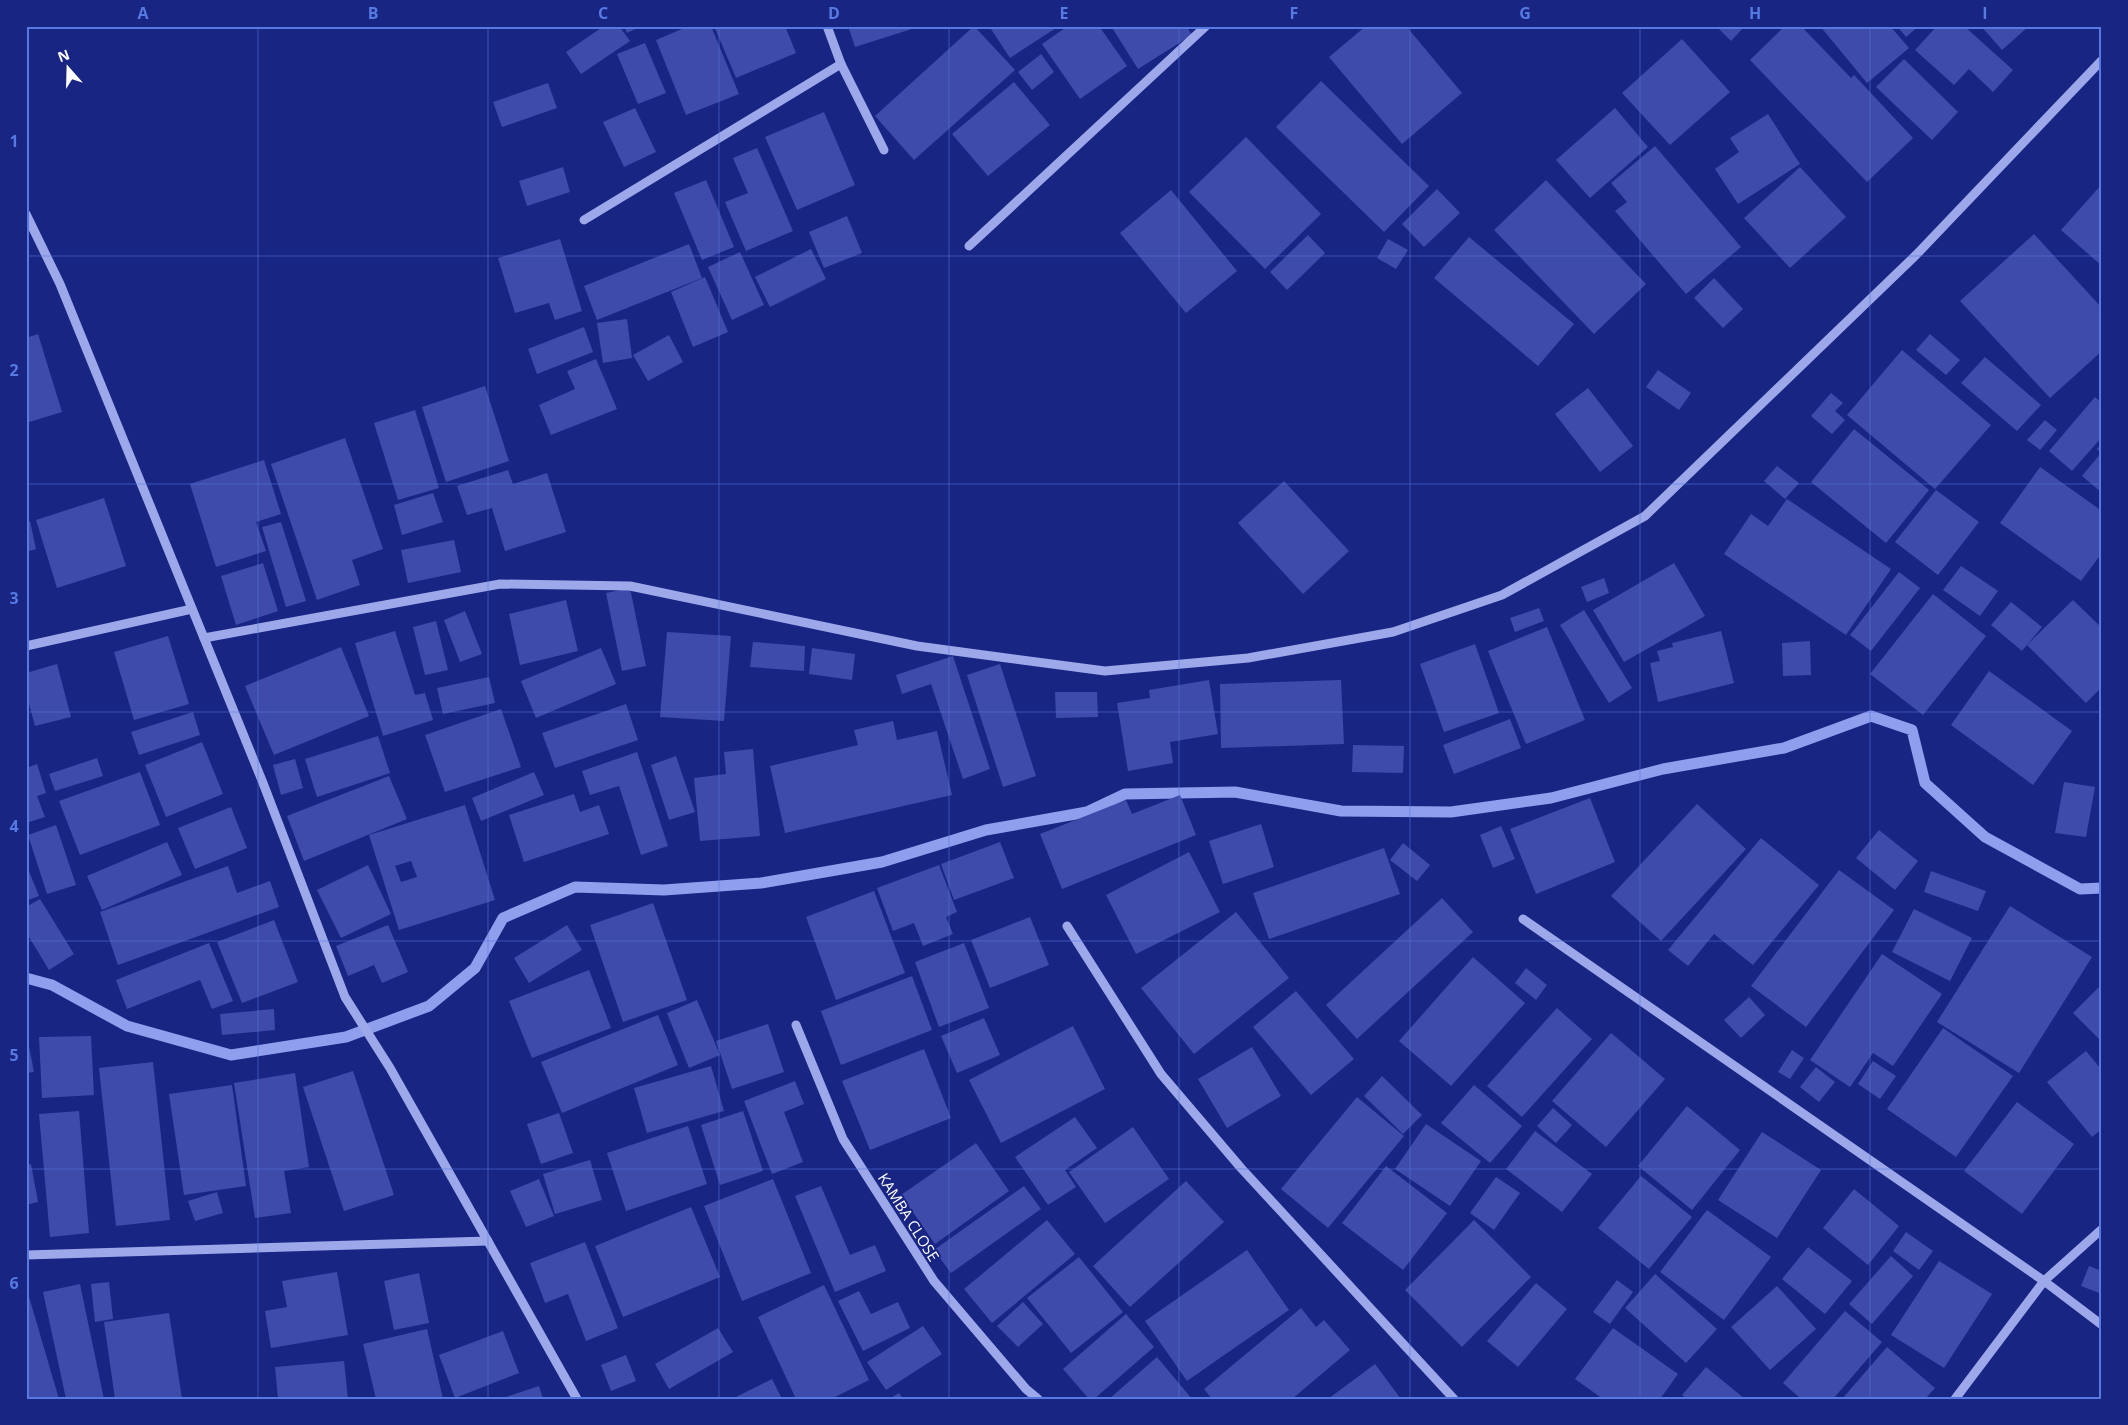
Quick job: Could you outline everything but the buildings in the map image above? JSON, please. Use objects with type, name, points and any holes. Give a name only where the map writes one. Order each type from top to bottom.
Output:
[{"type":"street","points":[[827,26],[841,64],[884,150]]},
{"type":"street","points":[[969,246],[1206,26]]},
{"type":"street","points":[[204,638],[500,584],[630,586],[917,646],[1105,671],[1248,658],[1393,632],[1502,595],[1645,516],[1916,255],[2102,60]]},
{"type":"street","points":[[584,220],[841,64]]},
{"type":"street","points":[[26,214],[60,284],[263,783],[345,997],[390,1068],[577,1399]]},
{"type":"street","points":[[26,646],[192,609]]},
{"type":"street","points":[[1523,919],[2044,1281],[2102,1325]]},
{"type":"street","points":[[1067,926],[1161,1074],[1241,1168],[1454,1399]]},
{"type":"street","name":"KAMBA CLOSE","points":[[796,1025],[843,1139],[934,1281],[1026,1389],[1038,1399]]},
{"type":"street","points":[[1955,1399],[2044,1281],[2102,1229]]},
{"type":"street","points":[[26,1254],[488,1241]]},
{"type":"waterway","points":[[26,978],[52,985],[127,1026],[231,1055],[346,1037],[429,1006],[475,968],[503,918],[575,887],[664,890],[761,883],[882,862],[986,830],[1087,812],[1125,794],[1235,792],[1341,811],[1451,812],[1551,798],[1663,769],[1784,748],[1871,716],[1912,730],[1925,783],[1985,837],[2080,889],[2102,888]]}]
